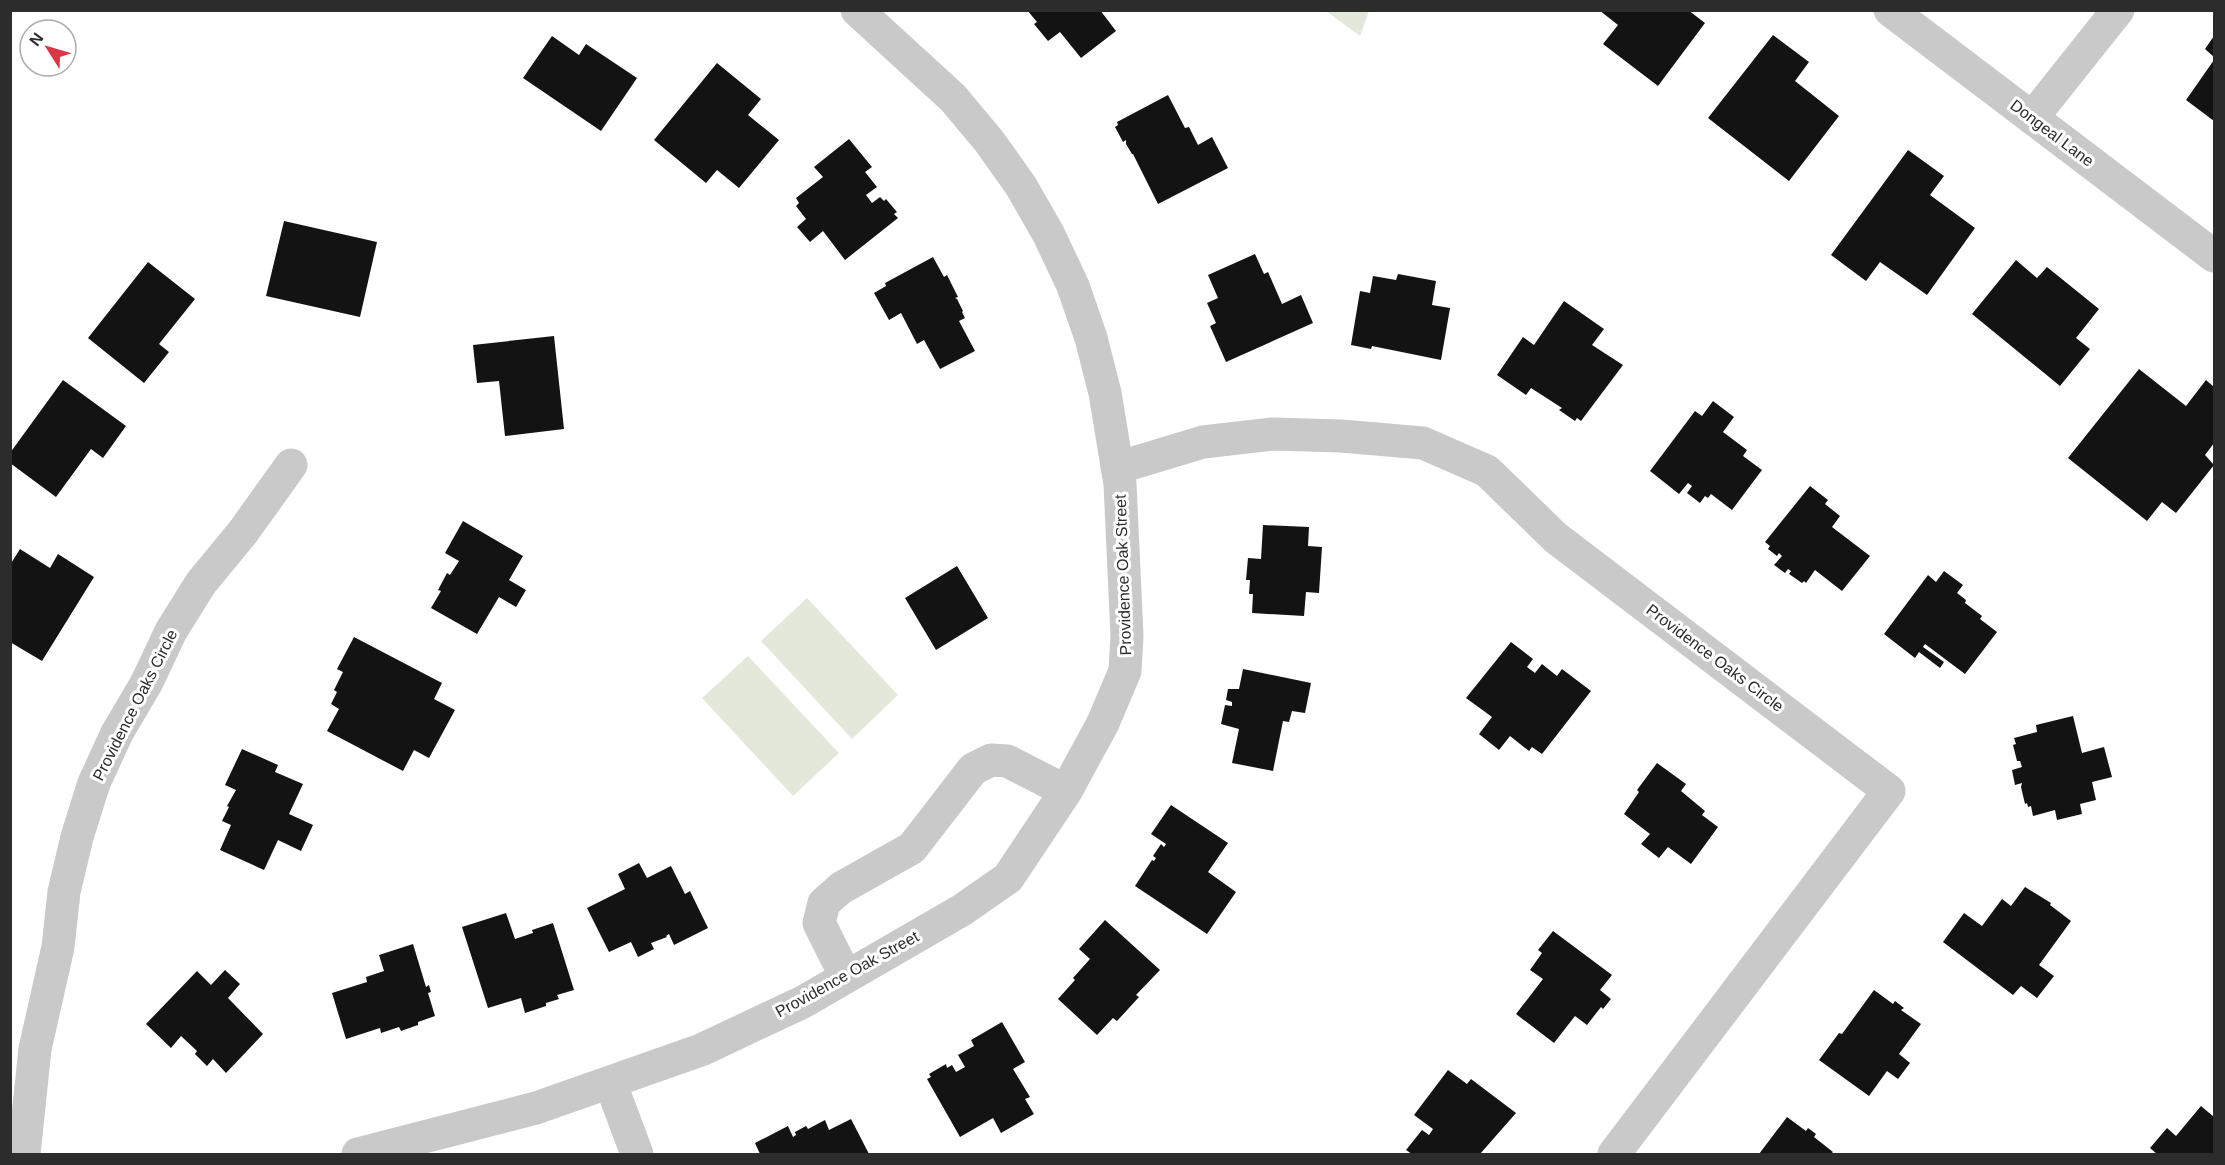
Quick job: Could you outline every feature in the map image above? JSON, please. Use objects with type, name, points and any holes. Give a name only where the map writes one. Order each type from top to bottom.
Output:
[{"type":"street","name":"Providence Oak Street","points":[[358,1155],[536,1108],[701,1050],[803,1002],[962,910],[1008,878],[1066,791],[1103,723],[1125,671],[1127,636],[1120,484],[1105,393],[1091,339],[1072,286],[1049,235],[1021,186],[952,98],[856,10]]},
{"type":"street","name":"Dongeal Lane","points":[[1890,10],[2214,256]]},
{"type":"street","points":[[2032,118],[2118,10]]},
{"type":"street","name":"Providence Oaks Circle","points":[[1117,468],[1203,442],[1273,434],[1341,436],[1423,443],[1487,471],[1556,538],[1889,791],[1614,1155]]},
{"type":"street","name":"Providence Oaks Circle","points":[[24,1155],[35,1048],[58,947],[64,892],[77,837],[94,783],[117,733],[147,682],[171,631],[201,584],[243,532],[291,465]]},
{"type":"street","points":[[846,977],[819,923],[824,903],[841,888],[912,848],[973,769],[991,760],[1006,761],[1066,791]]},
{"type":"street","points":[[610,1082],[637,1155]]},
{"type":"green space","points":[[1326,11],[1369,11],[1360,36]]},
{"type":"green space","points":[[807,598],[898,695],[852,739],[761,641]]},
{"type":"green space","points":[[748,656],[839,753],[793,796],[702,698]]},
{"type":"building","points":[[1027,10],[1100,10],[1116,31],[1081,58],[1060,32],[1048,41],[1034,24],[1037,22]]},
{"type":"building","points":[[1599,10],[1688,10],[1705,23],[1658,86],[1603,44],[1618,25]]},
{"type":"building","points":[[1773,35],[1809,62],[1795,81],[1839,116],[1789,181],[1708,118]]},
{"type":"building","points":[[552,36],[579,55],[586,44],[637,78],[601,131],[523,78]]},
{"type":"building","points":[[2214,36],[2214,57],[2205,49]]},
{"type":"building","points":[[2214,60],[2214,121],[2186,100]]},
{"type":"building","points":[[717,63],[761,99],[748,115],[779,140],[739,188],[717,170],[706,183],[654,140]]},
{"type":"building","points":[[1168,95],[1185,128],[1189,127],[1198,145],[1212,137],[1228,168],[1158,204],[1126,140],[1123,142],[1115,127],[1118,125],[1117,122]]},
{"type":"building","points":[[849,139],[872,167],[865,172],[877,187],[866,195],[872,203],[880,197],[884,201],[886,199],[897,212],[894,214],[898,218],[845,260],[823,231],[810,242],[797,227],[806,219],[796,206],[799,203],[796,198],[823,177],[814,167]]},
{"type":"building","points":[[1908,150],[1944,176],[1930,195],[1975,228],[1927,295],[1880,262],[1866,281],[1831,255]]},
{"type":"building","points":[[284,221],[377,242],[360,317],[266,296]]},
{"type":"building","points":[[1255,254],[1264,274],[1268,272],[1282,304],[1301,295],[1313,323],[1226,362],[1210,326],[1216,323],[1207,303],[1218,298],[1208,275]]},
{"type":"building","points":[[933,257],[944,277],[947,275],[958,297],[955,298],[965,318],[959,321],[975,351],[940,369],[924,340],[917,344],[901,313],[889,320],[874,293],[886,286],[885,283]]},
{"type":"building","points":[[2016,260],[2037,278],[2047,267],[2099,309],[2076,338],[2090,349],[2060,386],[1972,314]]},
{"type":"building","points":[[148,262],[195,299],[159,344],[169,352],[144,383],[88,338]]},
{"type":"building","points":[[1398,274],[1436,281],[1432,305],[1450,308],[1441,360],[1372,346],[1371,349],[1351,345],[1360,291],[1370,293],[1373,276],[1396,280]]},
{"type":"building","points":[[1564,301],[1604,329],[1592,345],[1623,365],[1581,421],[1577,418],[1575,421],[1559,410],[1562,408],[1531,388],[1526,395],[1497,375],[1523,337],[1534,345]]},
{"type":"building","points":[[554,336],[564,429],[505,436],[499,381],[477,383],[473,345]]},
{"type":"building","points":[[2139,369],[2186,406],[2206,380],[2214,387],[2214,443],[2205,455],[2214,465],[2176,513],[2162,502],[2147,521],[2068,458]]},
{"type":"building","points":[[63,380],[126,426],[103,458],[91,449],[56,497],[10,463],[10,453]]},
{"type":"building","points":[[1713,401],[1734,417],[1723,432],[1747,450],[1743,456],[1762,470],[1732,510],[1711,494],[1708,498],[1705,496],[1700,503],[1687,493],[1692,486],[1688,483],[1679,494],[1650,471],[1695,411],[1702,416]]},
{"type":"building","points":[[1810,486],[1828,500],[1825,504],[1840,516],[1832,527],[1870,556],[1842,591],[1815,570],[1806,583],[1804,581],[1802,583],[1789,574],[1791,571],[1788,569],[1785,573],[1774,565],[1782,556],[1779,553],[1777,556],[1768,549],[1770,546],[1765,542]]},
{"type":"building","points":[[463,521],[523,556],[509,580],[526,590],[516,607],[499,597],[477,634],[431,608],[441,591],[438,590],[447,573],[450,575],[459,561],[445,553]]},
{"type":"building","points":[[1263,525],[1309,527],[1308,546],[1322,547],[1319,593],[1306,592],[1304,616],[1252,613],[1253,594],[1249,594],[1250,580],[1246,580],[1248,558],[1261,559]]},
{"type":"building","points":[[20,549],[50,568],[58,554],[94,577],[42,661],[10,642],[10,565]]},
{"type":"building","points":[[957,566],[988,618],[936,650],[905,598]]},
{"type":"building","points":[[1944,571],[1963,585],[1957,593],[1966,600],[1965,603],[1982,616],[1980,619],[1997,632],[1965,674],[1925,644],[1923,647],[1944,662],[1940,668],[1919,652],[1915,658],[1884,634],[1928,575],[1936,582]]},
{"type":"building","points":[[354,637],[442,683],[434,699],[455,710],[429,758],[414,750],[403,771],[327,731],[339,709],[331,704],[337,692],[334,690],[343,672],[337,669]]},
{"type":"building","points":[[1511,642],[1533,659],[1527,667],[1535,673],[1542,664],[1557,676],[1562,669],[1591,691],[1542,754],[1532,747],[1529,751],[1510,736],[1499,750],[1479,734],[1492,717],[1466,698]]},
{"type":"building","points":[[1243,669],[1311,683],[1305,713],[1292,711],[1289,722],[1283,721],[1273,771],[1232,763],[1239,729],[1221,724],[1225,705],[1232,706],[1232,702],[1226,700],[1228,689],[1239,689]]},
{"type":"building","points":[[2073,716],[2082,753],[2104,747],[2112,777],[2092,782],[2096,800],[2080,804],[2082,814],[2057,820],[2055,810],[2033,816],[2031,806],[2028,807],[2027,803],[2025,804],[2022,783],[2015,785],[2012,770],[2022,767],[2020,761],[2017,761],[2013,745],[2016,744],[2014,738],[2037,732],[2036,725]]},
{"type":"building","points":[[242,749],[278,765],[275,772],[303,784],[289,814],[313,825],[301,851],[278,840],[264,870],[220,850],[231,825],[222,821],[236,790],[225,785]]},
{"type":"building","points":[[1657,763],[1686,784],[1681,791],[1705,811],[1702,815],[1718,827],[1691,864],[1668,847],[1659,858],[1641,844],[1650,834],[1624,814],[1639,792],[1637,790]]},
{"type":"building","points":[[1171,805],[1228,843],[1208,872],[1236,892],[1207,934],[1135,886],[1152,860],[1156,858],[1153,856],[1161,844],[1164,847],[1166,844],[1151,834]]},
{"type":"building","points":[[639,863],[647,878],[671,866],[685,894],[690,891],[708,928],[674,945],[669,934],[651,943],[654,949],[638,957],[631,942],[609,952],[587,908],[625,889],[618,874]]},
{"type":"building","points":[[2025,887],[2051,903],[2050,905],[2071,921],[2039,965],[2054,976],[2037,998],[2021,986],[2013,995],[1943,942],[1964,913],[1982,926],[2002,899],[2011,906]]},
{"type":"building","points":[[506,913],[515,939],[553,923],[574,990],[557,995],[559,999],[525,1013],[521,998],[488,1008],[462,927]]},
{"type":"building","points":[[1105,920],[1160,970],[1136,995],[1139,997],[1117,1021],[1113,1018],[1097,1035],[1058,999],[1090,959],[1079,949]]},
{"type":"building","points":[[1553,931],[1612,975],[1600,990],[1611,999],[1603,1009],[1601,1007],[1587,1025],[1575,1016],[1554,1043],[1516,1014],[1543,979],[1530,970],[1542,953],[1538,950]]},
{"type":"building","points":[[413,944],[426,987],[429,985],[431,992],[428,993],[435,1016],[401,1031],[399,1027],[381,1033],[380,1028],[346,1039],[332,993],[367,982],[366,977],[384,971],[379,955]]},
{"type":"building","points":[[225,970],[240,984],[228,998],[263,1034],[226,1073],[213,1059],[207,1066],[195,1054],[197,1051],[181,1036],[171,1048],[146,1024],[197,971],[211,985]]},
{"type":"building","points":[[1874,990],[1893,1004],[1895,1001],[1904,1008],[1901,1010],[1921,1024],[1899,1054],[1910,1063],[1898,1079],[1887,1071],[1869,1096],[1819,1060],[1839,1033],[1842,1034]]},
{"type":"building","points":[[1002,1022],[1025,1062],[1013,1069],[1030,1097],[1025,1099],[1034,1114],[1001,1133],[993,1118],[960,1137],[927,1079],[931,1077],[929,1074],[946,1064],[947,1068],[952,1065],[956,1072],[965,1067],[958,1055],[974,1046],[971,1040]]},
{"type":"building","points":[[1448,1070],[1467,1084],[1471,1079],[1516,1113],[1480,1154],[1412,1154],[1406,1150],[1422,1130],[1429,1135],[1433,1129],[1414,1115]]},
{"type":"building","points":[[2201,1106],[2214,1117],[2214,1154],[2157,1154],[2150,1148],[2167,1128],[2176,1136]]},
{"type":"building","points":[[1787,1117],[1806,1131],[1808,1128],[1816,1134],[1814,1137],[1833,1152],[1831,1154],[1759,1154]]},
{"type":"building","points":[[851,1119],[869,1154],[760,1154],[755,1143],[788,1126],[793,1137],[796,1135],[795,1132],[806,1126],[808,1129],[825,1120],[829,1130]]}]
